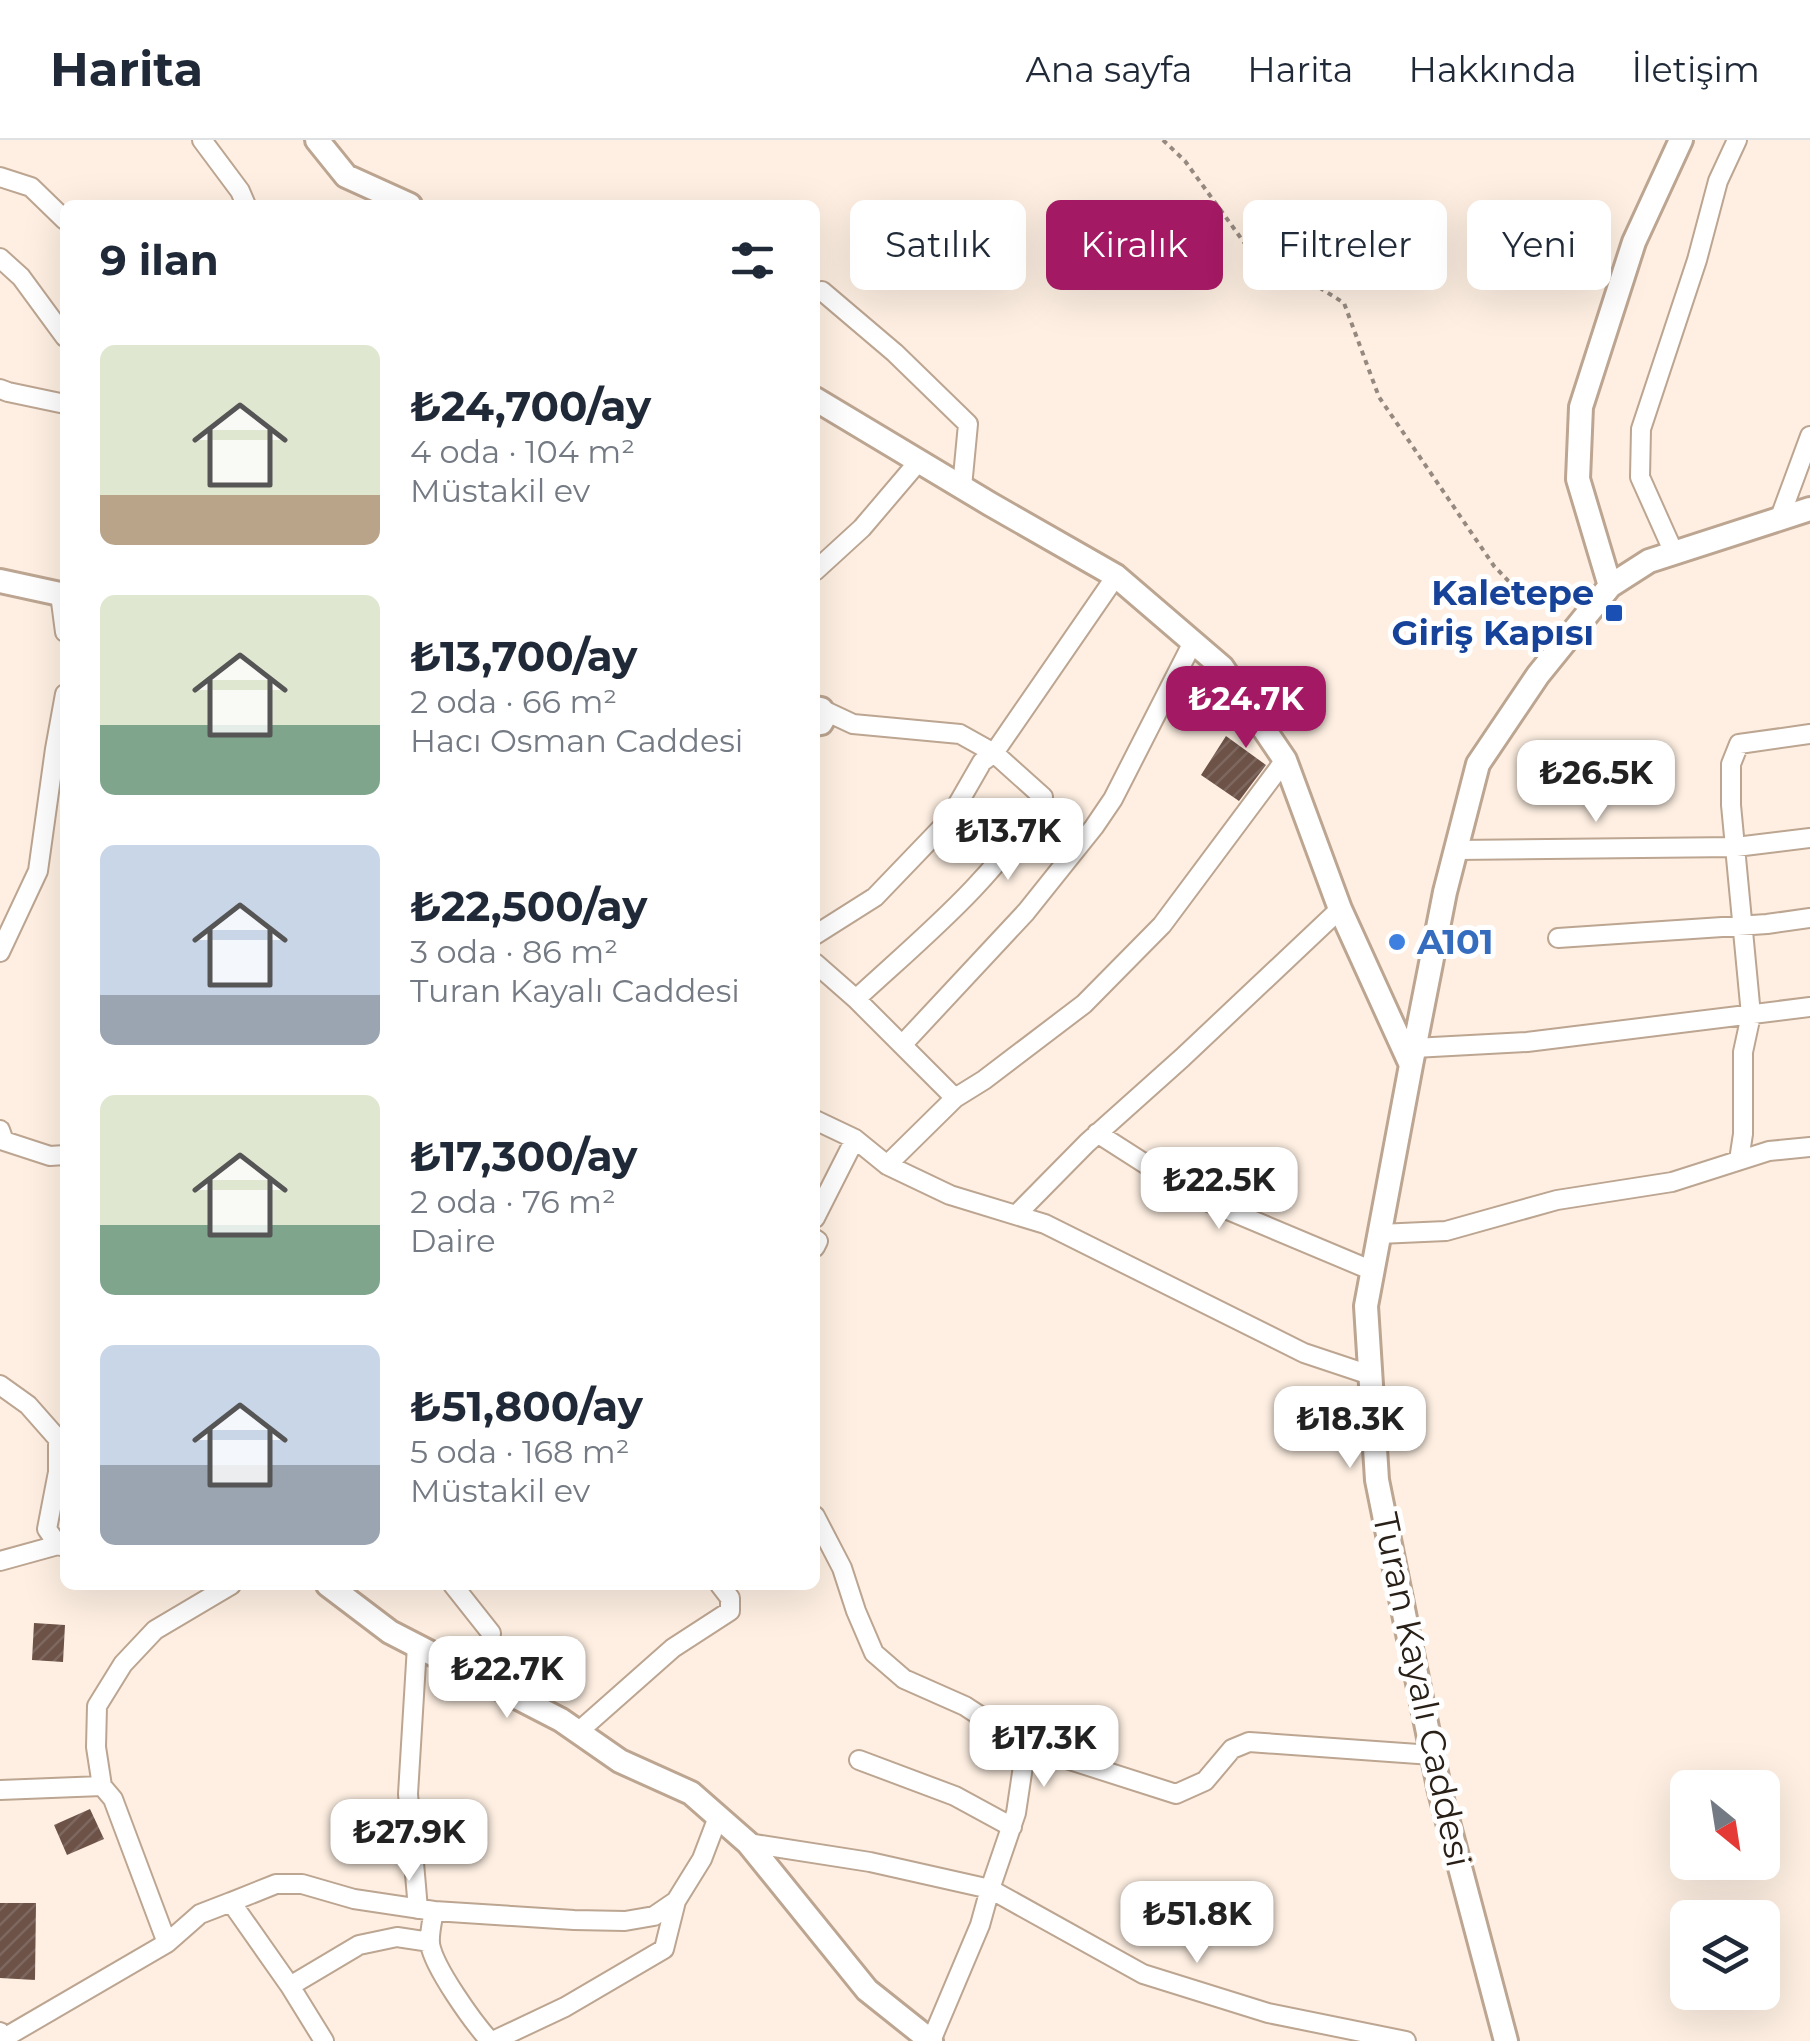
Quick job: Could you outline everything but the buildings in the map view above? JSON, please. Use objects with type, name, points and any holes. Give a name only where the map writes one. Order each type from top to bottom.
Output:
[{"type":"street","points":[[202,140],[244,200]]},
{"type":"street","points":[[317,140],[346,176],[399,200]]},
{"type":"street","points":[[1598,589],[1578,479],[1581,407],[1634,242],[1681,140]]},
{"type":"street","points":[[1674,554],[1640,477],[1641,429],[1697,260],[1718,181],[1737,140]]},
{"type":"street","points":[[0,177],[32,187],[60,215]]},
{"type":"street","points":[[0,258],[21,277],[60,330]]},
{"type":"street","points":[[822,291],[896,353],[968,424],[962,488]]},
{"type":"street","points":[[0,388],[60,403]]},
{"type":"street","points":[[821,405],[1116,576],[1222,667],[1285,760],[1340,909],[1412,1057],[1810,1006]]},
{"type":"street","points":[[1779,520],[1810,436]]},
{"type":"street","points":[[820,566],[862,528],[919,462]]},
{"type":"street","name":"Turan Kayalı Caddesi","points":[[1506,2041],[1440,1792],[1377,1480],[1366,1306],[1412,1057],[1445,892],[1478,764],[1598,589],[1649,561],[1810,509]]},
{"type":"street","points":[[820,932],[875,896],[948,820],[982,762],[994,753],[1116,576]]},
{"type":"street","points":[[0,581],[60,594]]},
{"type":"street","points":[[902,1045],[1026,912],[1094,827],[1113,799],[1193,642]]},
{"type":"street","points":[[820,716],[853,724],[960,734],[994,753],[1043,797],[1026,828],[952,910],[856,999]]},
{"type":"street","points":[[0,952],[38,870],[60,727]]},
{"type":"street","points":[[1739,1160],[1743,1134],[1743,1052],[1751,1015],[1731,805],[1731,764],[1739,744],[1810,734]]},
{"type":"street","points":[[888,1165],[955,1098],[1084,1004],[1162,925],[1285,760]]},
{"type":"street","points":[[1456,850],[1736,847],[1810,838]]},
{"type":"street","points":[[1016,1214],[1340,909]]},
{"type":"street","points":[[1558,938],[1810,918]]},
{"type":"street","points":[[820,968],[955,1098]]},
{"type":"street","points":[[820,1122],[855,1139],[888,1165],[950,1195],[1045,1224],[1304,1353],[1370,1375]]},
{"type":"street","points":[[0,1130],[4,1141],[50,1156],[60,1155]]},
{"type":"street","points":[[1097,1134],[1197,1197],[1372,1271]]},
{"type":"street","points":[[820,1208],[855,1139]]},
{"type":"street","points":[[1380,1234],[1446,1232],[1557,1200],[1672,1182],[1769,1151],[1810,1146]]},
{"type":"street","points":[[0,1385],[28,1405],[58,1439],[58,1472],[47,1529],[60,1544]]},
{"type":"street","points":[[820,1526],[842,1568],[874,1652],[904,1679],[965,1706],[1026,1746],[1176,1794],[1206,1781],[1232,1749],[1249,1742],[1432,1755]]},
{"type":"street","points":[[0,1561],[60,1546]]},
{"type":"street","points":[[167,1943],[113,1799],[102,1786],[96,1747],[97,1706],[124,1664],[156,1630],[222,1590]]},
{"type":"street","points":[[335,1590],[390,1632],[561,1720],[620,1761],[691,1793],[748,1843],[867,1990],[931,2041],[980,1925],[1012,1827],[1026,1746]]},
{"type":"street","points":[[457,1590],[491,1633],[486,1680]]},
{"type":"street","points":[[578,1732],[674,1648],[730,1610],[730,1598],[724,1590]]},
{"type":"street","points":[[418,1646],[408,1794],[430,1942],[435,1958],[475,2024],[491,2041],[564,2008],[664,1949],[676,1901],[702,1859],[718,1816]]},
{"type":"street","points":[[858,1760],[955,1796],[1012,1827]]},
{"type":"street","points":[[0,1790],[102,1786]]},
{"type":"street","points":[[748,1843],[870,1862],[990,1889],[1143,1974],[1268,2013],[1406,2041]]},
{"type":"street","points":[[3,2037],[167,1943],[200,1914],[276,1884],[302,1884],[354,1898],[426,1910],[511,1918],[625,1920],[654,1916],[676,1901]]},
{"type":"street","points":[[231,1902],[324,2041]]},
{"type":"street","points":[[290,1986],[359,1946],[397,1937],[430,1942]]},
{"type":"path","points":[[1163,140],[1185,161],[1251,252],[1344,303],[1379,398],[1494,566],[1520,592],[1598,589]]},
{"type":"place","name":"Kaletepe Giriş Kapısı","points":[[1614,613]]},
{"type":"place","name":"A101","points":[[1397,942]]}]
